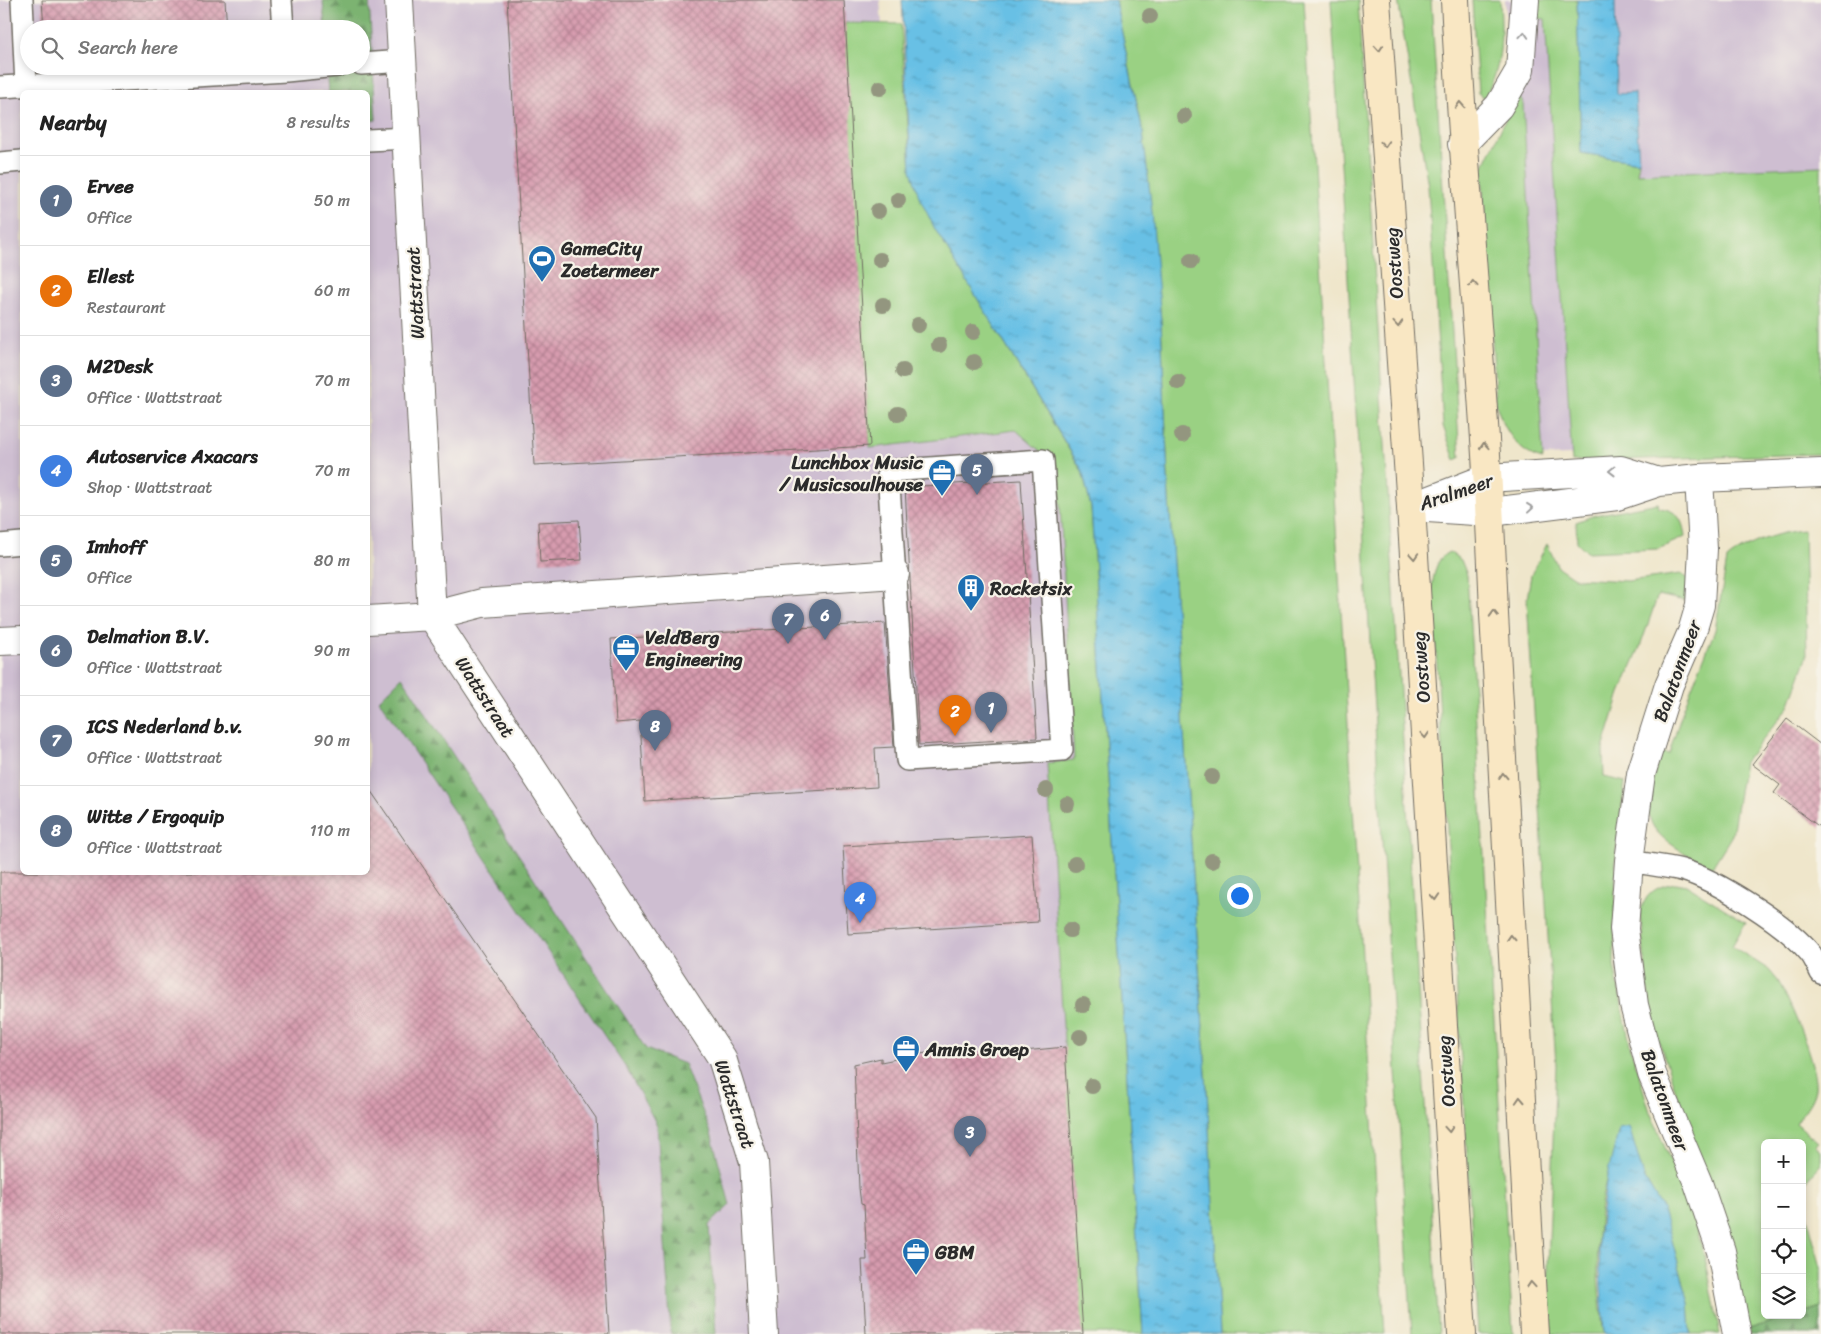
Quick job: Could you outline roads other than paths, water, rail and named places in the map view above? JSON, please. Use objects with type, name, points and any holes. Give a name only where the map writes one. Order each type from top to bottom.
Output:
[{"type":"main road","name":"Oostweg","points":[[1376,0],[1411,507],[1462,1334]]},
{"type":"main road","points":[[1455,0],[1462,144],[1490,512],[1495,634],[1534,1334]]},
{"type":"street","name":"Wattstraat","points":[[399,0],[408,138],[432,616],[722,1058],[754,1162],[764,1334]]},
{"type":"street","points":[[1462,144],[1500,106],[1520,70],[1525,0]]},
{"type":"street","name":"Aralmeer","points":[[1411,507],[1487,478],[1621,470],[1659,482]]},
{"type":"street","name":"Aralmeer","points":[[1411,507],[1490,512],[1618,496],[1659,482],[1700,478],[1821,473]]},
{"type":"street","name":"Balatonmeer","points":[[1700,478],[1703,550],[1700,605],[1692,632],[1669,685],[1641,774],[1629,861],[1624,929],[1634,1005],[1652,1074],[1698,1183],[1721,1251],[1737,1334]]},
{"type":"street","points":[[370,620],[432,616],[482,603],[895,574]]},
{"type":"street","points":[[0,641],[20,640]]},
{"type":"lane","points":[[22,0],[23,20]]},
{"type":"lane","points":[[281,0],[282,20]]},
{"type":"lane","points":[[370,63],[403,60]]},
{"type":"lane","points":[[25,75],[26,86]]},
{"type":"lane","points":[[0,87],[185,75]]},
{"type":"lane","points":[[370,140],[408,138]]},
{"type":"lane","points":[[0,163],[20,162]]},
{"type":"lane","points":[[1043,460],[1062,750],[907,760],[895,574],[888,471],[1043,460]]},
{"type":"lane","points":[[0,545],[20,543]]},
{"type":"lane","points":[[1629,861],[1682,870],[1747,904],[1801,944],[1811,954],[1821,973]]},
{"type":"water","points":[[902,0],[1115,0],[1143,132],[1161,321],[1169,500],[1207,1091],[1220,1334],[1143,1334],[1091,507],[1082,470],[935,229],[919,197],[911,170]]},
{"type":"water","points":[[1577,0],[1615,0],[1617,94],[1635,93],[1639,162],[1581,153]]},
{"type":"water","points":[[1629,1127],[1644,1177],[1662,1208],[1670,1233],[1689,1303],[1691,1334],[1604,1334],[1598,1239],[1607,1176],[1619,1129]]},
{"type":"place","name":"GameCity Zoetermeer","points":[[542,283]]},
{"type":"place","name":"Imhoff","points":[[977,495]]},
{"type":"place","name":"Lunchbox Music / Musicsoulhouse","points":[[942,497]]},
{"type":"place","name":"Rocketsix","points":[[971,612]]},
{"type":"place","name":"Delmation B.V.","points":[[825,640]]},
{"type":"place","name":"ICS Nederland b.v.","points":[[788,644]]},
{"type":"place","name":"VeldBerg Engineering","points":[[626,672]]},
{"type":"place","name":"Ervee","points":[[991,733]]},
{"type":"place","name":"Ellest","points":[[955,736]]},
{"type":"place","name":"Witte / Ergoquip","points":[[655,751]]},
{"type":"place","name":"Autoservice Axacars","points":[[860,923]]},
{"type":"place","name":"Amnis Groep","points":[[906,1073]]},
{"type":"place","name":"M2Desk","points":[[970,1157]]},
{"type":"place","name":"GBM","points":[[916,1276]]}]
